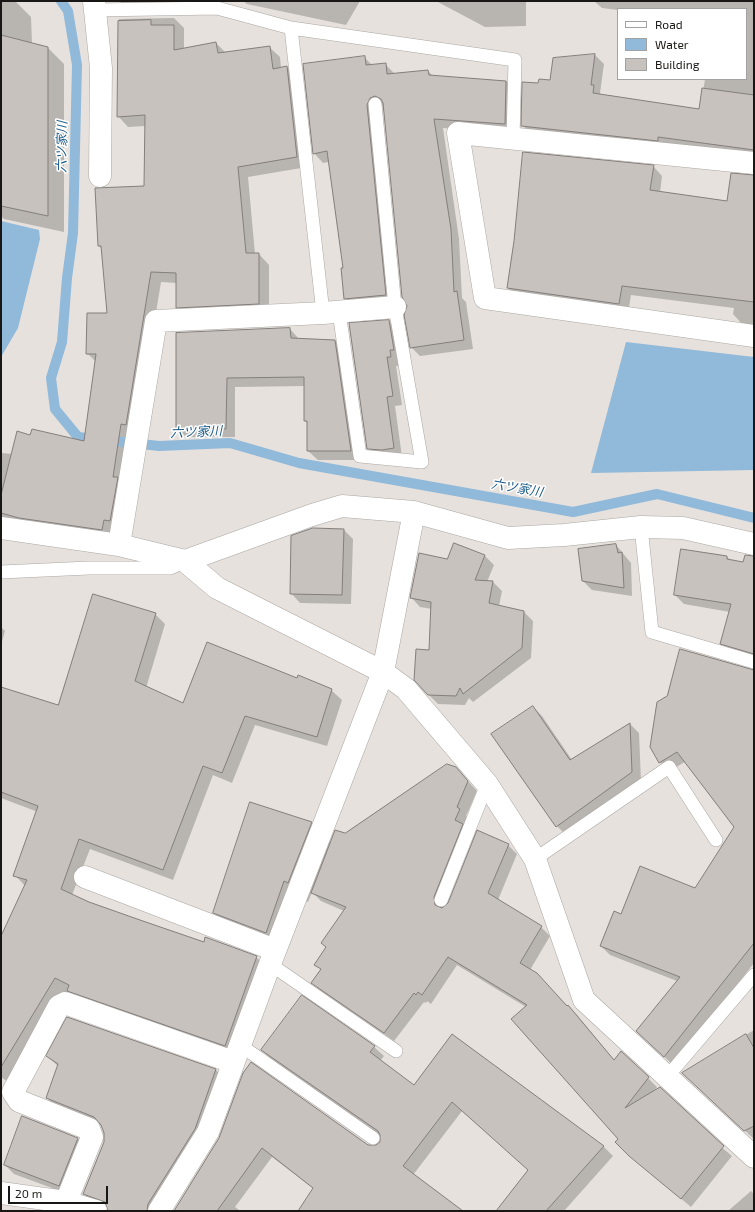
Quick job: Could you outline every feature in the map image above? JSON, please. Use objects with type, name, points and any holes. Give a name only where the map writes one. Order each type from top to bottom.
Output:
[{"type":"street","points":[[94,6],[101,68],[100,176]]},
{"type":"street","points":[[754,163],[458,133],[485,298],[754,336]]},
{"type":"street","points":[[119,545],[156,321],[331,312],[395,307]]},
{"type":"street","points":[[185,561],[312,515],[342,506],[414,512],[508,538],[564,535],[641,528],[683,528],[754,544]]},
{"type":"street","points":[[159,1211],[208,1132],[272,957],[383,672],[414,512]]},
{"type":"street","points":[[1,528],[119,545],[185,561],[217,588],[383,672],[406,689],[487,784],[535,859],[584,1000],[754,1157]]},
{"type":"street","points":[[85,877],[272,957]]},
{"type":"street","points":[[66,1202],[92,1136],[89,1129],[19,1100],[13,1092],[59,1006],[65,1003],[237,1054]]},
{"type":"street","points":[[1,1193],[66,1202],[94,1211]]},
{"type":"lane","points":[[94,6],[217,8],[291,28],[515,60],[513,139]]},
{"type":"lane","points":[[291,28],[331,312],[360,456],[422,462],[395,307],[375,104]]},
{"type":"lane","points":[[641,528],[652,632],[754,662]]},
{"type":"lane","points":[[1,572],[90,568],[170,568],[185,561]]},
{"type":"lane","points":[[535,859],[669,767],[716,840]]},
{"type":"lane","points":[[441,900],[487,784]]},
{"type":"lane","points":[[272,957],[396,1051]]},
{"type":"lane","points":[[667,1077],[753,981]]},
{"type":"lane","points":[[237,1054],[372,1138]]},
{"type":"water","points":[[1,221],[39,230],[40,239],[18,328],[1,357]]},
{"type":"water","points":[[626,342],[754,357],[754,470],[591,473]]},
{"type":"building","points":[[151,20],[151,25],[174,25],[174,50],[216,42],[218,53],[270,46],[273,69],[287,66],[297,157],[238,167],[246,253],[259,253],[259,304],[176,308],[176,273],[151,272],[126,425],[121,424],[113,477],[118,477],[110,521],[104,520],[102,530],[19,518],[1,513],[1,495],[17,431],[30,435],[32,429],[84,441],[96,354],[86,354],[87,313],[107,313],[101,246],[98,246],[95,188],[144,186],[145,115],[117,117],[118,21]]},
{"type":"building","points":[[1,35],[48,47],[48,216],[1,206]]},
{"type":"building","points":[[595,54],[591,85],[594,85],[593,93],[699,109],[702,88],[754,95],[754,150],[658,137],[658,141],[521,126],[522,82],[538,83],[539,79],[550,80],[553,58]]},
{"type":"building","points":[[365,56],[366,65],[386,63],[387,74],[428,70],[429,75],[506,81],[505,124],[434,119],[451,229],[454,292],[457,291],[464,340],[410,348],[404,315],[407,306],[402,297],[383,103],[381,99],[375,96],[370,98],[367,105],[386,295],[344,299],[341,268],[343,268],[327,151],[313,154],[303,64]]},
{"type":"building","points":[[523,152],[654,165],[650,190],[727,201],[731,173],[754,175],[754,302],[622,286],[619,304],[507,288],[514,241]]},
{"type":"building","points":[[389,320],[394,350],[390,350],[391,357],[387,357],[393,396],[387,397],[394,448],[382,450],[367,449],[349,323]]},
{"type":"building","points":[[290,328],[291,338],[335,340],[351,451],[307,451],[307,421],[304,421],[304,377],[227,378],[226,429],[176,428],[176,333]]},
{"type":"building","points":[[313,528],[344,529],[342,595],[290,594],[291,536]]},
{"type":"building","points":[[454,543],[485,555],[475,580],[493,581],[489,603],[524,611],[522,648],[463,694],[460,688],[456,696],[428,695],[414,680],[416,649],[429,650],[431,602],[410,598],[419,553],[447,559]]},
{"type":"building","points":[[616,544],[618,553],[622,552],[624,588],[582,581],[578,549]]},
{"type":"building","points":[[681,549],[727,556],[727,559],[743,562],[745,555],[754,556],[754,654],[720,644],[731,604],[674,595]]},
{"type":"building","points":[[93,594],[156,613],[135,681],[183,703],[207,642],[297,678],[298,675],[332,689],[317,737],[245,716],[222,773],[203,766],[163,870],[79,839],[61,889],[89,902],[204,942],[205,937],[257,956],[225,1046],[67,991],[69,985],[55,978],[1,1067],[1,936],[27,880],[13,876],[38,806],[1,792],[1,687],[58,705]]},
{"type":"building","points":[[680,649],[754,670],[754,943],[664,1057],[636,1031],[680,977],[600,946],[614,911],[621,914],[640,866],[695,888],[734,827],[677,752],[659,763],[650,747],[657,702],[667,696]]},
{"type":"building","points":[[533,706],[570,760],[630,723],[632,772],[556,827],[491,734]]},
{"type":"building","points":[[447,764],[456,767],[468,781],[457,807],[460,809],[455,820],[463,824],[434,897],[435,905],[442,908],[448,903],[477,830],[509,844],[488,893],[542,926],[520,963],[537,973],[567,1006],[568,1005],[614,1060],[621,1051],[649,1077],[625,1108],[660,1087],[724,1146],[681,1199],[629,1156],[615,1142],[618,1139],[511,1019],[527,1005],[448,957],[422,995],[418,992],[416,995],[414,993],[384,1033],[311,983],[321,969],[314,965],[326,947],[321,943],[346,907],[311,893],[335,830],[345,833]]},
{"type":"building","points":[[250,802],[312,822],[288,883],[284,881],[266,933],[213,913]]},
{"type":"building","points":[[302,995],[375,1046],[370,1052],[414,1085],[452,1034],[604,1146],[546,1211],[496,1211],[528,1170],[452,1102],[403,1166],[463,1211],[298,1211],[313,1188],[262,1148],[217,1211],[174,1211],[219,1138],[243,1073],[251,1062],[368,1145],[376,1145],[380,1142],[380,1135],[378,1131],[261,1050]]},
{"type":"building","points":[[67,1017],[216,1069],[195,1129],[148,1204],[147,1211],[108,1211],[105,1202],[83,1194],[104,1142],[104,1133],[101,1125],[94,1117],[46,1098],[58,1064],[46,1056]]},
{"type":"building","points":[[746,1034],[754,1048],[754,1126],[744,1131],[682,1073]]},
{"type":"building","points":[[22,1116],[78,1138],[59,1186],[4,1165]]},
{"type":"waterway","name":"六ツ家川","points":[[61,1],[68,11],[77,65],[73,233],[67,278],[62,342],[51,378],[55,409],[78,437],[159,446],[230,443],[299,463],[573,512],[657,494],[754,518]]}]
